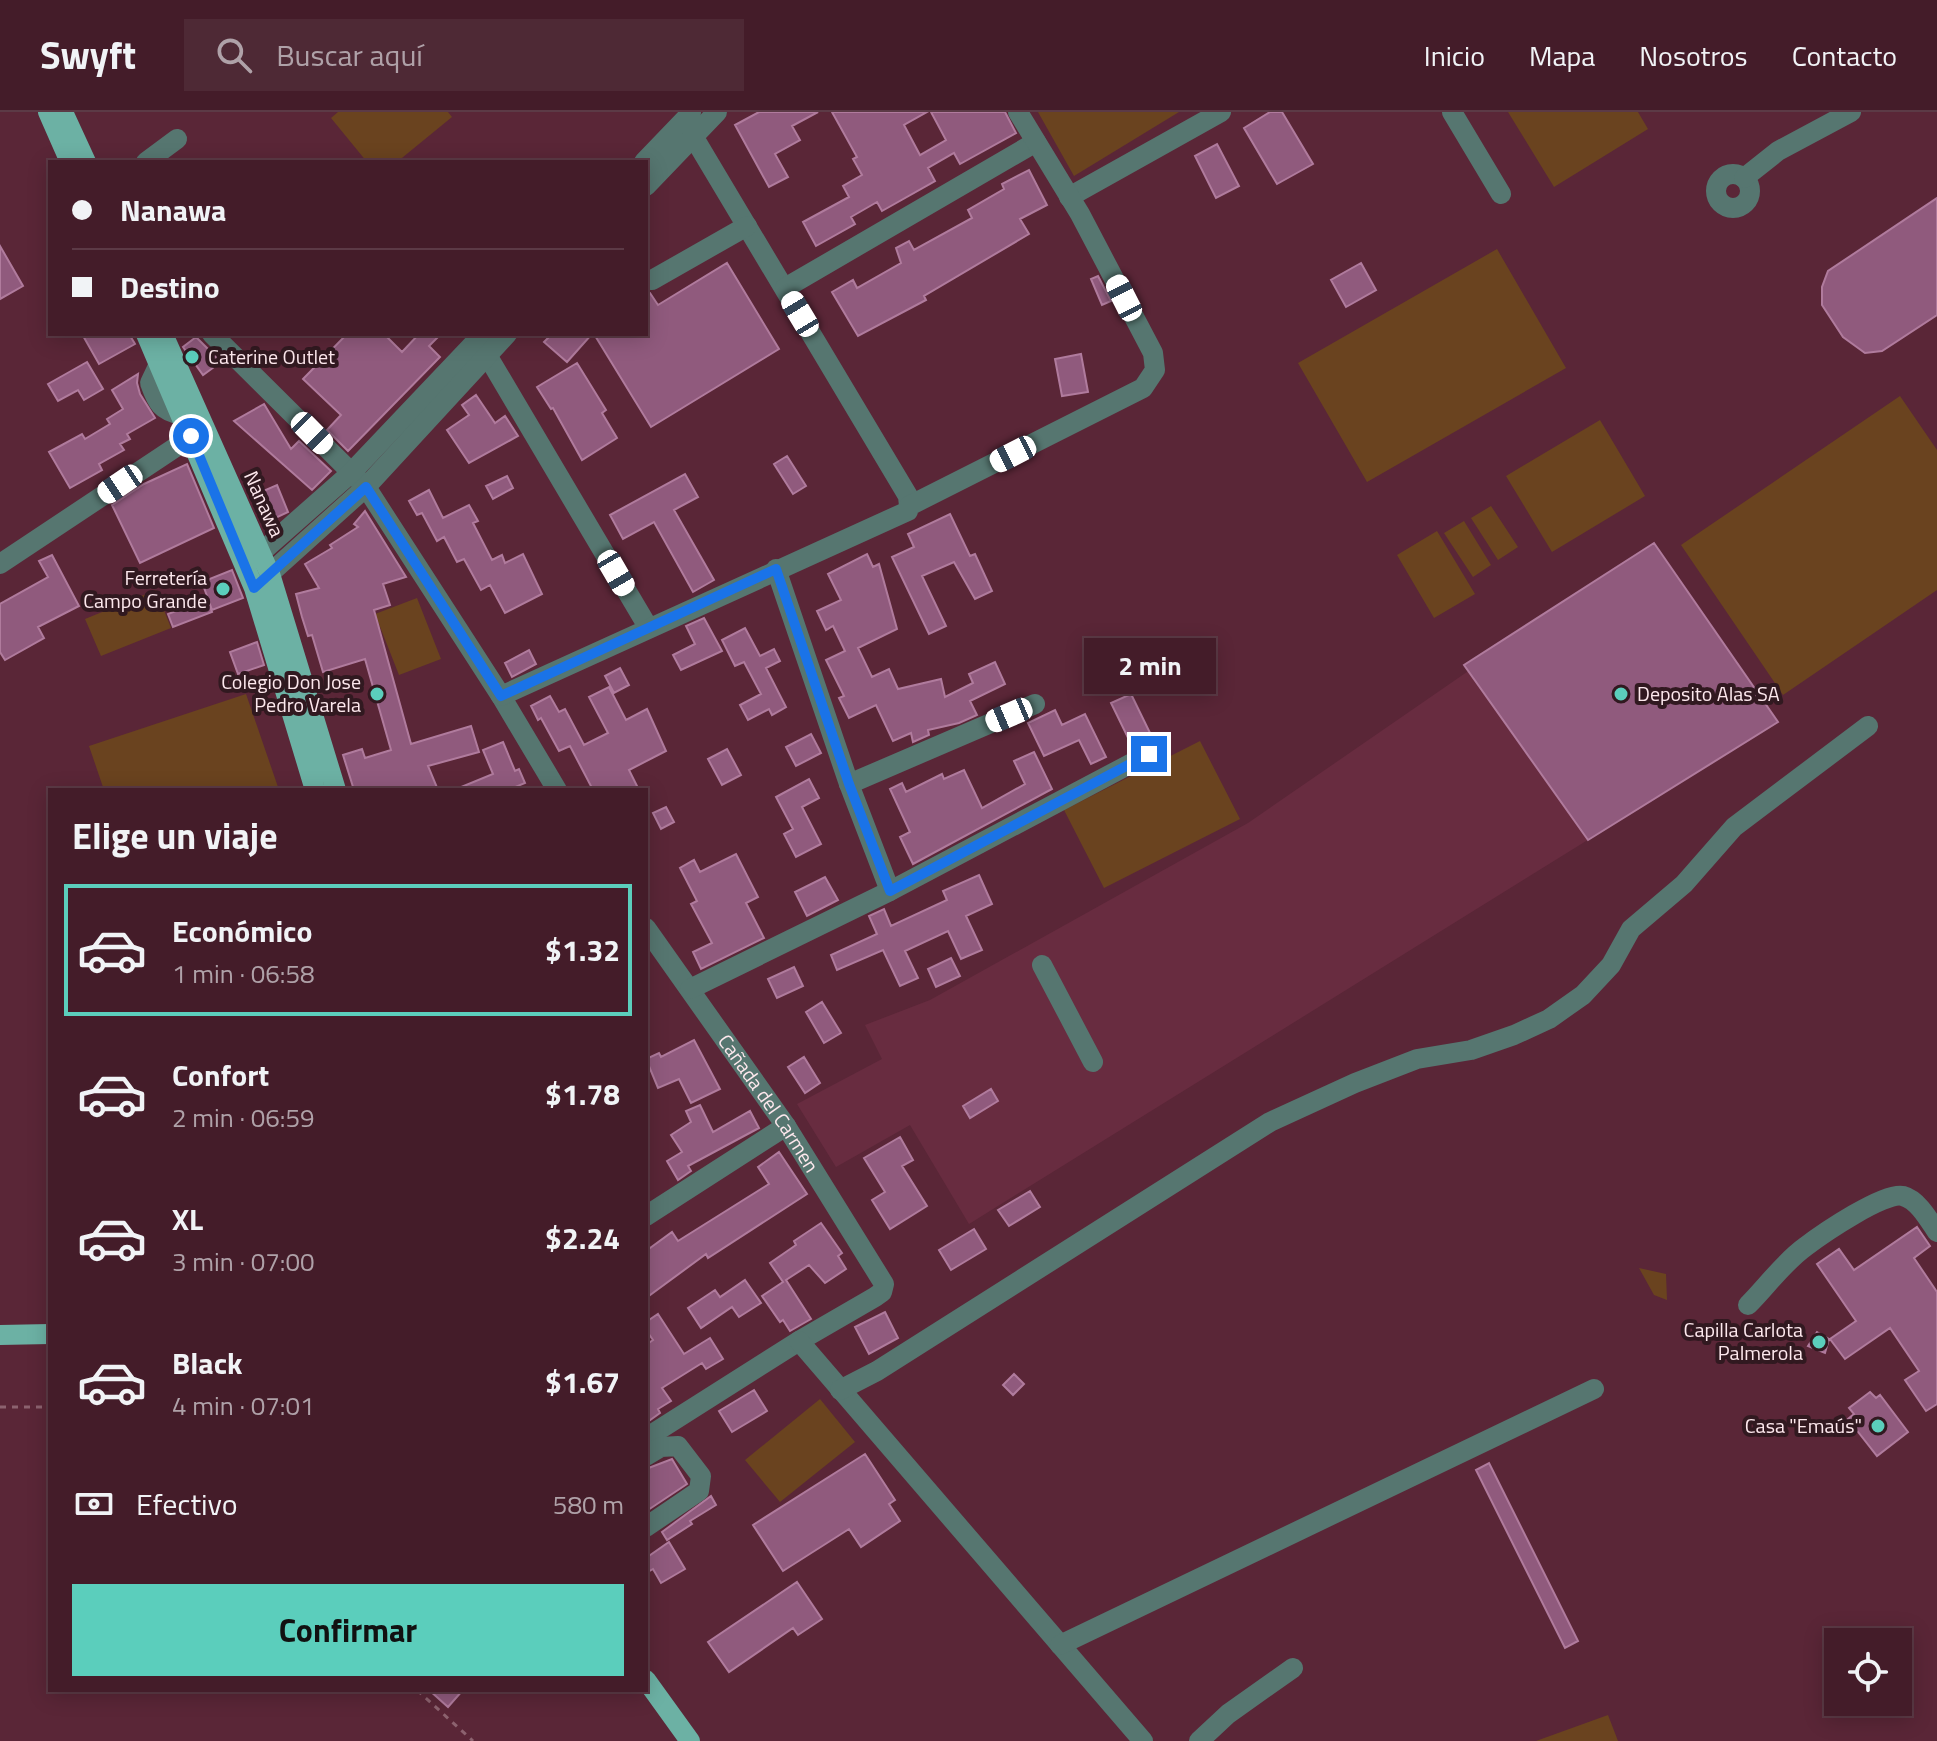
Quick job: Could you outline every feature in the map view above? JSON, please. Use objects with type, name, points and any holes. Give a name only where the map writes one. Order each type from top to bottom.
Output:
[{"type":"main road","points":[[48,112],[69,160]]},
{"type":"main road","points":[[63,112],[85,160]]},
{"type":"main road","name":"Nanawa","points":[[147,336],[182,415],[197,432]]},
{"type":"main road","name":"Nanawa","points":[[164,336],[197,432],[262,581],[335,788]]},
{"type":"main road","name":"Nanawa","points":[[262,581],[314,788]]},
{"type":"main road","points":[[0,1335],[48,1334]]},
{"type":"main road","points":[[648,1683],[690,1741]]},
{"type":"street","points":[[646,160],[689,123],[717,112]]},
{"type":"street","points":[[909,506],[1143,388],[1155,370],[1153,353],[1080,214],[1018,112]]},
{"type":"street","points":[[1452,112],[1501,194]]},
{"type":"street","points":[[1744,178],[1778,151],[1851,112]]},
{"type":"street","points":[[1069,197],[1214,114]]},
{"type":"street","points":[[648,183],[689,123]]},
{"type":"street","points":[[501,696],[908,511],[908,496],[689,123]]},
{"type":"street","points":[[149,160],[177,139]]},
{"type":"street","points":[[785,288],[1036,142]]},
{"type":"street","points":[[652,280],[747,226]]},
{"type":"street","points":[[214,336],[358,480],[501,696],[556,788]]},
{"type":"street","points":[[252,561],[358,480],[481,336]]},
{"type":"street","points":[[262,581],[358,480],[505,336]]},
{"type":"street","points":[[487,355],[648,627]]},
{"type":"street","points":[[0,564],[197,432]]},
{"type":"street","points":[[776,569],[849,784],[890,891]]},
{"type":"street","points":[[849,784],[1035,704]]},
{"type":"street","points":[[840,1390],[877,1371],[1270,1122],[1417,1059],[1471,1050],[1549,1019],[1583,995],[1611,965],[1631,929],[1684,884],[1734,827],[1868,726]]},
{"type":"street","points":[[690,989],[890,891],[1149,754]]},
{"type":"street","name":"Cañada del Carmen","points":[[648,931],[786,1126],[884,1284],[882,1292],[875,1297],[799,1341]]},
{"type":"street","points":[[1042,965],[1093,1062]]},
{"type":"street","points":[[648,1215],[786,1126]]},
{"type":"street","points":[[1748,1305],[1804,1248],[1862,1209],[1898,1195],[1908,1197],[1917,1205],[1937,1232]]},
{"type":"street","points":[[648,1437],[799,1341],[1143,1741]]},
{"type":"street","points":[[1060,1645],[1594,1389]]},
{"type":"street","points":[[648,1455],[661,1447],[678,1446],[701,1476],[701,1485],[699,1491],[648,1526]]},
{"type":"street","points":[[1199,1741],[1228,1714],[1293,1668]]},
{"type":"path","points":[[0,1407],[48,1407]]},
{"type":"path","points":[[419,1692],[473,1741]]},
{"type":"shaded area","points":[[338,112],[448,112],[452,117],[399,160],[365,160],[331,118]]},
{"type":"shaded area","points":[[1038,112],[1179,112],[1074,176]]},
{"type":"shaded area","points":[[1508,112],[1638,112],[1648,129],[1554,187]]},
{"type":"shaded area","points":[[1497,249],[1566,368],[1367,482],[1298,363]]},
{"type":"shaded area","points":[[1900,396],[1937,450],[1937,590],[1783,695],[1681,545]]},
{"type":"shaded area","points":[[1600,420],[1645,496],[1552,552],[1506,476]]},
{"type":"shaded area","points":[[1491,506],[1518,547],[1498,560],[1471,518]]},
{"type":"shaded area","points":[[1464,521],[1491,565],[1473,577],[1444,533]]},
{"type":"shaded area","points":[[1437,531],[1475,594],[1434,618],[1397,555]]},
{"type":"shaded area","points":[[1654,543],[1778,722],[969,1224],[910,1125],[836,1167],[797,1104],[882,1059],[865,1025],[930,1000],[1248,823]]},
{"type":"shaded area","points":[[156,590],[171,628],[101,656],[85,619]]},
{"type":"shaded area","points":[[417,598],[441,659],[399,675],[375,614]]},
{"type":"shaded area","points":[[246,694],[278,788],[103,788],[89,746]]},
{"type":"shaded area","points":[[1200,741],[1240,819],[1104,888],[1064,810]]},
{"type":"shaded area","points":[[1639,1268],[1666,1274],[1667,1300],[1654,1295]]},
{"type":"shaded area","points":[[820,1399],[855,1442],[780,1502],[745,1460]]},
{"type":"shaded area","points":[[1608,1715],[1618,1741],[1536,1741]]},
{"type":"building","points":[[759,112],[818,112],[792,126],[800,140],[775,154],[788,177],[769,187],[735,125]]},
{"type":"building","points":[[832,112],[927,112],[904,125],[920,155],[946,140],[931,112],[1005,112],[1016,133],[960,164],[954,153],[928,168],[935,181],[882,211],[877,202],[851,217],[855,224],[816,246],[803,222],[849,197],[843,186],[862,175],[853,159],[857,157]]},
{"type":"building","points":[[1270,112],[1282,112],[1313,164],[1277,184],[1244,128]]},
{"type":"building","points":[[1217,144],[1239,186],[1216,198],[1195,156]]},
{"type":"building","points":[[1029,170],[1047,205],[1020,219],[1029,234],[924,296],[926,300],[858,336],[832,292],[853,280],[857,288],[901,263],[896,248],[909,241],[914,250],[972,218],[968,210],[1004,189],[1002,184]]},
{"type":"building","points":[[1937,198],[1937,315],[1882,351],[1865,353],[1843,337],[1822,305],[1822,287],[1828,271]]},
{"type":"building","points":[[0,246],[23,286],[0,299]]},
{"type":"building","points":[[727,263],[779,349],[651,427],[595,336],[648,336],[648,292],[658,305]]},
{"type":"building","points":[[1361,263],[1376,290],[1346,307],[1331,280]]},
{"type":"building","points":[[1098,276],[1111,301],[1102,305],[1091,279]]},
{"type":"building","points":[[83,336],[130,336],[135,344],[99,364]]},
{"type":"building","points":[[345,336],[386,336],[402,352],[417,336],[439,336],[429,346],[440,357],[348,451],[327,430],[341,415],[303,379]]},
{"type":"building","points":[[550,336],[590,336],[567,362],[544,342]]},
{"type":"building","points":[[196,337],[221,362],[203,375],[183,347]]},
{"type":"building","points":[[1081,354],[1088,392],[1062,396],[1055,359]]},
{"type":"building","points":[[87,362],[103,389],[84,400],[78,390],[58,401],[48,384]]},
{"type":"building","points":[[577,363],[606,410],[602,413],[617,438],[582,460],[553,408],[537,387]]},
{"type":"building","points":[[138,374],[140,394],[155,418],[127,434],[130,439],[120,444],[124,450],[99,464],[102,470],[70,488],[49,452],[82,434],[85,439],[110,424],[107,419],[123,409],[112,390]]},
{"type":"building","points":[[476,395],[495,423],[505,416],[518,436],[469,463],[447,430],[469,415],[462,405]]},
{"type":"building","points":[[264,404],[291,449],[299,441],[331,471],[312,490],[234,421]]},
{"type":"building","points":[[787,456],[806,486],[793,494],[774,464]]},
{"type":"building","points":[[187,464],[214,528],[140,563],[112,505],[144,484]]},
{"type":"building","points":[[685,474],[698,497],[674,510],[714,580],[693,592],[654,522],[623,539],[610,515]]},
{"type":"building","points":[[507,476],[513,488],[493,499],[486,486]]},
{"type":"building","points":[[277,485],[288,512],[265,523],[254,495]]},
{"type":"building","points":[[429,490],[443,518],[469,505],[478,521],[473,523],[492,560],[502,555],[505,563],[523,554],[542,594],[505,613],[490,585],[481,590],[464,559],[457,562],[444,537],[437,541],[422,513],[417,515],[409,501]]},
{"type":"building","points":[[365,511],[406,577],[383,584],[390,605],[374,610],[411,744],[471,726],[479,752],[428,766],[437,788],[353,788],[343,755],[362,749],[365,758],[391,750],[365,659],[323,672],[296,594],[319,588],[305,564],[358,527],[354,524]]},
{"type":"building","points":[[950,514],[970,556],[975,554],[992,591],[975,599],[954,562],[922,576],[946,626],[929,634],[892,557],[914,547],[908,534]]},
{"type":"building","name":"Deposito Alas SA","points":[[1654,543],[1778,722],[1588,840],[1464,665]]},
{"type":"building","points":[[867,554],[873,567],[879,564],[897,629],[858,648],[872,677],[889,669],[898,689],[941,679],[945,697],[973,683],[969,674],[995,662],[1005,684],[970,701],[977,715],[928,730],[929,735],[913,742],[911,733],[893,741],[876,705],[849,718],[839,698],[844,696],[826,660],[845,651],[833,626],[826,630],[817,611],[841,600],[828,574]]},
{"type":"building","points":[[52,555],[79,606],[38,627],[44,638],[5,660],[0,652],[0,604],[48,577],[39,561]]},
{"type":"building","name":"Ferretería Campo Grande","points":[[232,570],[243,598],[212,610],[202,582]]},
{"type":"building","points":[[207,599],[212,612],[173,627],[168,614]]},
{"type":"building","points":[[704,618],[722,651],[681,670],[673,655],[695,644],[686,626]]},
{"type":"building","points":[[745,628],[760,656],[774,649],[780,661],[766,668],[786,707],[772,715],[769,709],[748,720],[740,705],[761,694],[744,662],[735,666],[722,640]]},
{"type":"building","points":[[257,642],[264,665],[238,674],[230,652]]},
{"type":"building","points":[[529,650],[536,664],[512,677],[505,663]]},
{"type":"building","points":[[620,668],[629,685],[614,693],[605,676]]},
{"type":"building","points":[[609,687],[626,720],[647,709],[666,751],[629,770],[638,788],[592,788],[570,746],[559,751],[531,706],[550,696],[559,712],[565,709],[584,745],[608,733],[589,697]]},
{"type":"building","points":[[1131,694],[1152,737],[1132,746],[1111,703]]},
{"type":"building","points":[[1055,710],[1062,725],[1085,714],[1106,757],[1091,764],[1079,740],[1044,756],[1028,723]]},
{"type":"building","points":[[811,734],[821,753],[796,766],[786,747]]},
{"type":"building","points":[[503,742],[515,771],[519,769],[525,783],[513,788],[459,788],[493,774],[483,750]]},
{"type":"building","points":[[727,749],[741,775],[722,785],[708,759]]},
{"type":"building","points":[[1034,752],[1052,789],[913,864],[900,837],[910,832],[890,789],[902,783],[906,792],[942,774],[944,779],[964,770],[982,808],[1025,784],[1014,761]]},
{"type":"building","points":[[809,779],[819,798],[802,807],[821,844],[796,857],[784,834],[793,829],[776,797]]},
{"type":"building","points":[[666,807],[674,822],[661,829],[653,813]]},
{"type":"building","points":[[736,854],[758,897],[746,903],[764,938],[701,969],[693,952],[712,943],[691,904],[697,901],[680,868],[694,860],[700,872]]},
{"type":"building","points":[[979,875],[992,904],[966,916],[982,950],[961,959],[948,931],[905,951],[918,978],[900,986],[883,950],[837,970],[831,955],[877,934],[869,916],[884,909],[891,926],[947,900],[943,891]]},
{"type":"building","points":[[825,877],[838,900],[807,916],[795,892]]},
{"type":"building","points":[[951,958],[960,976],[936,987],[928,969]]},
{"type":"building","points":[[794,967],[803,986],[777,998],[768,979]]},
{"type":"building","points":[[822,1002],[841,1033],[824,1043],[806,1012]]},
{"type":"building","points":[[694,1040],[720,1089],[691,1103],[679,1079],[658,1088],[648,1058],[659,1053],[661,1057]]},
{"type":"building","points":[[804,1057],[820,1083],[805,1093],[788,1067]]},
{"type":"building","points":[[991,1089],[998,1101],[970,1118],[963,1106]]},
{"type":"building","points":[[700,1105],[713,1132],[750,1111],[759,1128],[688,1166],[691,1171],[678,1180],[667,1161],[682,1152],[671,1135],[691,1122],[686,1111]]},
{"type":"building","points":[[900,1137],[913,1160],[902,1166],[927,1206],[890,1229],[872,1200],[885,1192],[864,1158]]},
{"type":"building","points":[[779,1152],[807,1194],[708,1258],[706,1254],[648,1297],[648,1250],[672,1232],[678,1241],[769,1184],[758,1167]]},
{"type":"building","points":[[1030,1191],[1040,1207],[1009,1226],[998,1210]]},
{"type":"building","points":[[821,1223],[842,1253],[838,1256],[846,1269],[825,1283],[809,1265],[786,1280],[811,1319],[790,1331],[762,1296],[783,1282],[770,1263],[796,1245],[794,1241]]},
{"type":"building","points":[[1917,1227],[1930,1246],[1914,1258],[1937,1292],[1937,1404],[1926,1411],[1905,1380],[1919,1371],[1890,1328],[1845,1359],[1830,1339],[1856,1321],[1817,1264],[1839,1249],[1854,1270]]},
{"type":"building","points":[[974,1229],[986,1249],[951,1270],[939,1250]]},
{"type":"building","points":[[745,1280],[761,1303],[739,1317],[732,1307],[701,1328],[688,1308],[715,1290],[720,1297]]},
{"type":"building","points":[[885,1312],[898,1338],[869,1354],[855,1327]]},
{"type":"building","points":[[658,1314],[684,1354],[710,1338],[723,1359],[706,1369],[702,1363],[662,1388],[671,1401],[658,1409],[660,1413],[648,1422],[648,1344],[653,1340],[648,1333],[648,1321]]},
{"type":"building","name":"Capilla Carlota Palmerola","points":[[1817,1332],[1829,1339],[1825,1353],[1808,1346]]},
{"type":"building","points":[[1014,1374],[1024,1384],[1013,1395],[1003,1385]]},
{"type":"building","points":[[754,1390],[767,1411],[732,1432],[719,1411]]},
{"type":"building","name":"Casa \"Emaús\"","points":[[1870,1392],[1876,1398],[1880,1395],[1908,1432],[1877,1456],[1848,1419],[1854,1414],[1849,1408]]},
{"type":"building","points":[[865,1454],[895,1500],[889,1504],[900,1521],[861,1547],[849,1529],[783,1571],[753,1525]]},
{"type":"building","points":[[672,1459],[687,1484],[648,1510],[648,1468]]},
{"type":"building","points":[[1489,1463],[1578,1641],[1565,1648],[1476,1470]]},
{"type":"building","points":[[711,1496],[716,1505],[667,1540],[662,1532]]},
{"type":"building","points":[[669,1542],[685,1569],[661,1583],[653,1569],[648,1572],[648,1557]]},
{"type":"building","points":[[797,1582],[822,1619],[798,1635],[793,1628],[729,1672],[708,1642]]},
{"type":"building","points":[[431,1692],[461,1692],[448,1707]]},
{"type":"place","name":"Caterine Outlet","points":[[192,357]]},
{"type":"place","name":"Ferretería Campo Grande","points":[[223,589]]},
{"type":"place","name":"Colegio Don Jose Pedro Varela","points":[[377,694]]},
{"type":"place","name":"Deposito Alas SA","points":[[1621,694]]},
{"type":"place","name":"Capilla Carlota Palmerola","points":[[1819,1342]]},
{"type":"place","name":"Casa \"Emaús\"","points":[[1878,1426]]},
{"type":"route","points":[[191,436],[254,588],[366,487],[501,696],[776,569],[849,784],[890,891],[1149,754]]}]
